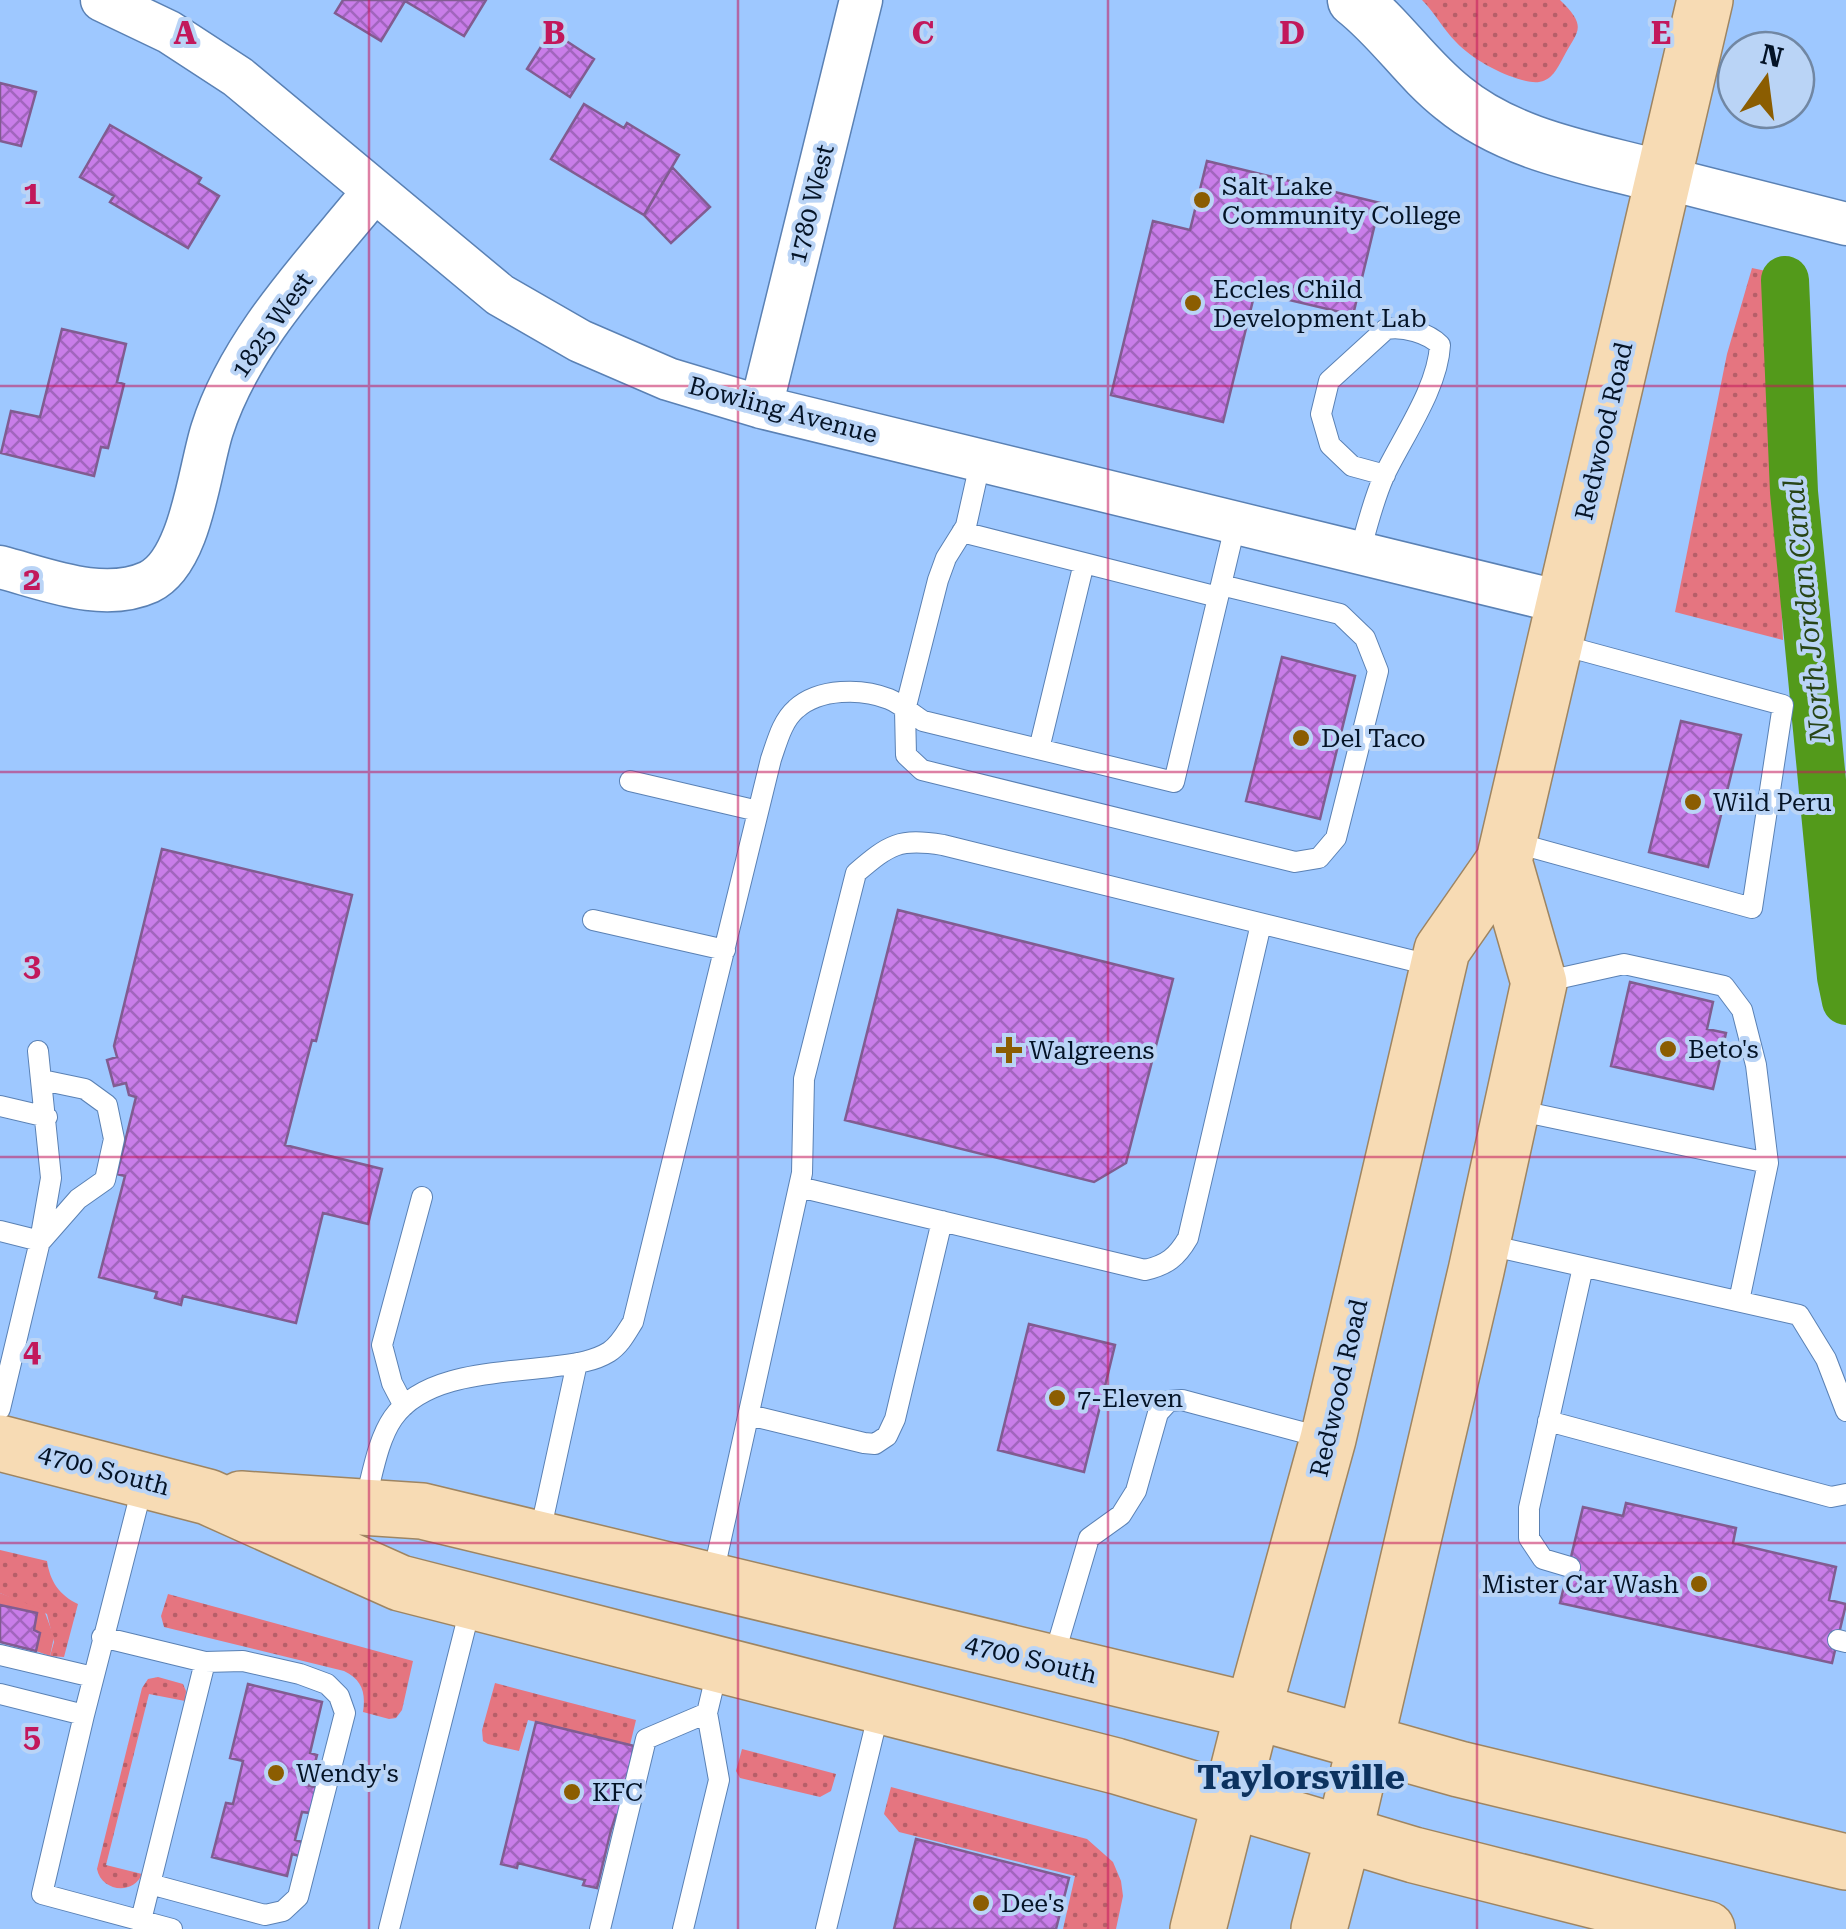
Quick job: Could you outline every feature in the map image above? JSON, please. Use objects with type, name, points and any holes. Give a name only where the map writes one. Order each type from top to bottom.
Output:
[{"type":"main road","name":"Redwood Road","points":[[1198,1929],[1328,1439],[1442,950],[1507,851],[1705,0]]},
{"type":"main road","name":"Redwood Road","points":[[1318,1929],[1344,1834],[1482,1244],[1539,983],[1507,851]]},
{"type":"main road","name":"4700 South","points":[[0,1443],[208,1497],[400,1583],[472,1603],[713,1689],[880,1706],[1116,1766],[1414,1855],[1707,1929]]},
{"type":"main road","name":"4700 South","points":[[208,1497],[422,1511],[1253,1711],[1364,1744],[1846,1862]]},
{"type":"street","name":"Bowling Avenue","points":[[102,0],[169,32],[238,76],[500,295],[580,341],[668,379],[761,407],[1360,552],[1560,624]]},
{"type":"street","name":"1780 West","points":[[761,407],[861,0]]},
{"type":"street","points":[[1354,0],[1385,25],[1452,98],[1518,137],[1846,224]]},
{"type":"street","name":"1825 West","points":[[0,568],[84,588],[116,590],[151,581],[172,563],[183,539],[212,430],[228,387],[265,328],[374,191]]},
{"type":"lane","points":[[1360,552],[1385,475],[1418,412],[1440,357],[1440,346],[1431,336],[1395,327],[1386,329],[1329,381],[1321,414],[1330,445],[1352,466],[1385,475]]},
{"type":"lane","points":[[962,532],[1084,563],[1340,614],[1365,638],[1378,670],[1336,838],[1318,858],[1295,862],[922,770],[906,755],[906,710],[938,580],[946,558],[962,532],[966,526],[981,459]]},
{"type":"lane","points":[[363,1507],[385,1433],[404,1406],[428,1390],[455,1382],[577,1363],[610,1351],[633,1322],[758,811],[780,731],[795,709],[811,699],[840,692],[868,692],[893,700],[923,721],[1174,782],[1236,522]]},
{"type":"lane","points":[[1039,749],[1084,563]]},
{"type":"lane","points":[[1507,851],[1752,908],[1784,704],[1560,624]]},
{"type":"lane","points":[[630,781],[758,811]]},
{"type":"lane","points":[[712,1581],[799,1187],[804,1079],[856,873],[879,853],[910,840],[943,845],[1438,967]]},
{"type":"lane","points":[[593,920],[725,950]]},
{"type":"lane","points":[[799,1187],[1145,1270],[1163,1266],[1180,1254],[1188,1238],[1261,924]]},
{"type":"lane","points":[[1539,983],[1624,964],[1724,986],[1742,1010],[1756,1066],[1768,1164],[1739,1302]]},
{"type":"lane","points":[[0,1409],[51,1178],[38,1051]]},
{"type":"lane","points":[[40,1241],[78,1199],[105,1180],[114,1139],[107,1106],[84,1089],[42,1080]]},
{"type":"lane","points":[[0,1106],[46,1117]]},
{"type":"lane","points":[[1512,1109],[1768,1164]]},
{"type":"lane","points":[[404,1406],[392,1383],[382,1345],[422,1197]]},
{"type":"lane","points":[[748,1415],[864,1443],[875,1444],[887,1436],[895,1419],[942,1221]]},
{"type":"lane","points":[[0,1231],[40,1241]]},
{"type":"lane","points":[[1482,1244],[1800,1315],[1826,1359],[1846,1412]]},
{"type":"lane","points":[[1570,1567],[1543,1559],[1529,1538],[1529,1508],[1583,1266]]},
{"type":"lane","points":[[538,1539],[577,1363]]},
{"type":"lane","points":[[1051,1664],[1088,1538],[1121,1515],[1136,1491],[1158,1413],[1168,1401],[1182,1400],[1328,1439]]},
{"type":"lane","points":[[1548,1421],[1831,1498],[1846,1494]]},
{"type":"lane","points":[[144,1480],[102,1636],[42,1894],[172,1929]]},
{"type":"lane","points":[[390,1929],[472,1603]]},
{"type":"lane","points":[[102,1636],[205,1662],[243,1661],[328,1684],[339,1696],[345,1712],[298,1897],[283,1911],[264,1915],[150,1884]]},
{"type":"lane","points":[[0,1655],[93,1677]]},
{"type":"lane","points":[[141,1920],[205,1662]]},
{"type":"lane","points":[[600,1929],[646,1739],[713,1689]]},
{"type":"lane","points":[[683,1929],[719,1780],[713,1689]]},
{"type":"lane","points":[[0,1694],[84,1715]]},
{"type":"lane","points":[[826,1929],[880,1706]]},
{"type":"shaded area","points":[[1422,0],[1560,0],[1575,17],[1578,29],[1552,75],[1530,82],[1496,70],[1470,54]]},
{"type":"shaded area","points":[[1752,268],[1766,271],[1783,640],[1675,612],[1727,354]]},
{"type":"shaded area","points":[[0,1550],[47,1561],[56,1587],[78,1604],[64,1657],[50,1656],[54,1642],[47,1614],[0,1593]]},
{"type":"shaded area","points":[[0,1593],[44,1610],[54,1637],[50,1656],[36,1651],[40,1633],[34,1630],[37,1614],[0,1605]]},
{"type":"shaded area","points":[[168,1594],[413,1661],[402,1710],[396,1718],[389,1719],[363,1712],[361,1687],[344,1671],[164,1627],[161,1616]]},
{"type":"shaded area","points":[[158,1677],[183,1684],[185,1701],[149,1694],[106,1865],[142,1874],[132,1886],[118,1888],[104,1882],[97,1869],[142,1688],[148,1679]]},
{"type":"shaded area","points":[[495,1683],[636,1720],[630,1745],[528,1720],[519,1751],[488,1744],[483,1741],[482,1730]]},
{"type":"shaded area","points":[[742,1749],[836,1774],[831,1791],[820,1797],[740,1778],[736,1771]]},
{"type":"shaded area","points":[[891,1787],[1087,1839],[1113,1862],[1121,1881],[1123,1896],[1116,1929],[1063,1929],[1075,1876],[899,1832],[884,1814]]},
{"type":"building","points":[[343,0],[486,0],[464,36],[405,1],[381,41],[335,13]]},
{"type":"building","points":[[551,31],[594,59],[570,97],[527,69]]},
{"type":"building","points":[[0,83],[36,92],[21,146],[0,141]]},
{"type":"building","points":[[584,104],[624,128],[627,123],[679,155],[644,215],[551,159]]},
{"type":"building","points":[[110,125],[201,178],[198,183],[219,196],[188,248],[110,202],[114,196],[80,177]]},
{"type":"building","name":"Eccles Child Development Lab","points":[[1207,161],[1380,203],[1353,315],[1255,292],[1223,422],[1111,395],[1153,221],[1190,230]]},
{"type":"building","points":[[672,167],[710,207],[671,243],[644,215]]},
{"type":"building","points":[[62,329],[126,344],[117,382],[124,384],[108,448],[101,447],[94,476],[1,453],[11,411],[40,417]]},
{"type":"building","name":"Del Taco","points":[[1282,657],[1355,676],[1320,819],[1246,801]]},
{"type":"building","points":[[1681,721],[1741,735],[1708,867],[1649,852]]},
{"type":"building","points":[[162,849],[352,895],[316,1041],[312,1040],[285,1145],[382,1169],[368,1224],[323,1213],[296,1323],[183,1296],[181,1305],[155,1298],[157,1292],[99,1277],[125,1176],[117,1174],[136,1097],[129,1095],[126,1083],[114,1086],[107,1060],[117,1057],[114,1046]]},
{"type":"building","name":"Walgreens","points":[[898,910],[1173,979],[1126,1163],[1094,1182],[845,1120]]},
{"type":"building","name":"Beto's","points":[[1630,982],[1713,1002],[1707,1029],[1726,1033],[1713,1089],[1611,1066]]},
{"type":"building","name":"7-Eleven","points":[[1029,1324],[1115,1345],[1084,1472],[998,1450]]},
{"type":"building","name":"Mister Car Wash","points":[[1626,1503],[1736,1528],[1733,1543],[1836,1567],[1829,1600],[1846,1604],[1832,1663],[1560,1603],[1583,1507],[1623,1516]]},
{"type":"building","points":[[0,1605],[37,1613],[34,1630],[40,1633],[36,1651],[0,1642]]},
{"type":"building","name":"Wendy's","points":[[248,1684],[322,1702],[310,1753],[317,1755],[309,1786],[316,1787],[310,1813],[302,1812],[295,1840],[302,1842],[299,1856],[292,1854],[287,1876],[212,1857],[226,1803],[233,1804],[243,1761],[230,1758]]},
{"type":"building","name":"KFC","points":[[536,1722],[634,1746],[620,1816],[616,1815],[611,1830],[597,1888],[583,1885],[585,1880],[518,1863],[517,1868],[501,1864]]},
{"type":"building","name":"Dee's","points":[[916,1839],[1069,1878],[1056,1929],[894,1929]]},
{"type":"waterway","name":"North Jordan Canal","points":[[1785,280],[1794,492],[1846,1001]]},
{"type":"place","name":"Salt Lake Community College","points":[[1202,200]]},
{"type":"place","name":"Eccles Child Development Lab","points":[[1193,303]]},
{"type":"place","name":"Del Taco","points":[[1301,738]]},
{"type":"place","name":"Wild Peru","points":[[1693,802]]},
{"type":"place","name":"Beto's","points":[[1668,1049]]},
{"type":"place","name":"Walgreens","points":[[1009,1050]]},
{"type":"place","name":"7-Eleven","points":[[1057,1398]]},
{"type":"place","name":"Mister Car Wash","points":[[1699,1584]]},
{"type":"place","name":"Wendy's","points":[[276,1773]]},
{"type":"place","name":"KFC","points":[[572,1792]]},
{"type":"place","name":"Dee's","points":[[981,1903]]},
{"type":"district","name":"Taylorsville","points":[[1301,1777]]}]
